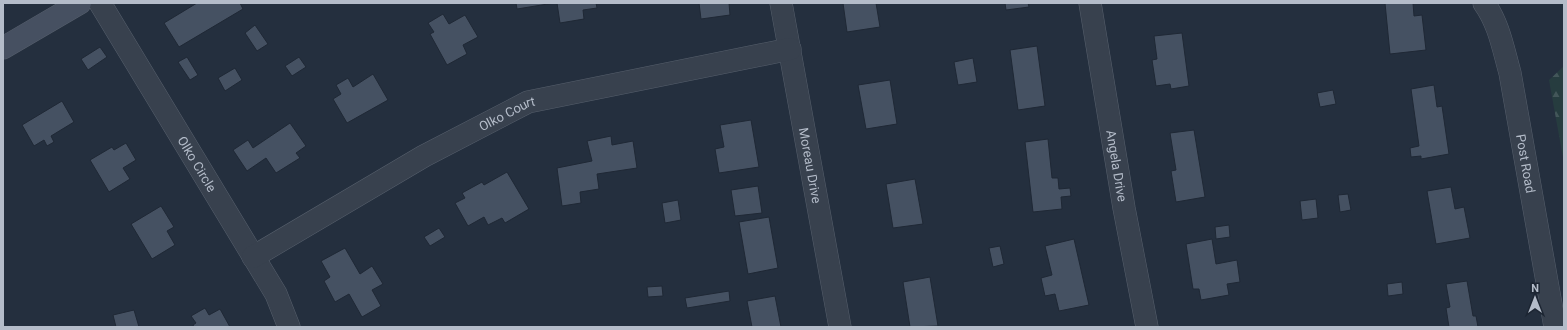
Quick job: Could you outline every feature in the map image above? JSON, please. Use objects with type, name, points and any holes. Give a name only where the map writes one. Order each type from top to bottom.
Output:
[{"type":"main road","points":[[3,48],[80,3]]},
{"type":"street","name":"Olko Circle","points":[[100,3],[276,294],[289,327]]},
{"type":"street","name":"Moreau Drive","points":[[782,3],[840,327]]},
{"type":"street","name":"Angela Drive","points":[[1092,3],[1124,208],[1147,327]]},
{"type":"street","name":"Post Road","points":[[1484,3],[1491,13],[1499,32],[1510,73],[1555,327]]},
{"type":"street","name":"Olko Court","points":[[253,257],[424,156],[528,102],[790,49]]},
{"type":"green space","points":[[1564,66],[1564,163],[1549,80]]},
{"type":"building","points":[[197,3],[240,3],[243,9],[179,47],[164,23]]},
{"type":"building","points":[[516,3],[554,3],[517,9]]},
{"type":"building","points":[[557,3],[596,3],[597,8],[583,10],[584,19],[560,23]]},
{"type":"building","points":[[699,3],[729,3],[730,15],[701,19]]},
{"type":"building","points":[[843,3],[876,3],[880,27],[847,32]]},
{"type":"building","points":[[1005,3],[1028,3],[1029,7],[1006,10]]},
{"type":"building","points":[[1385,3],[1413,3],[1414,16],[1422,15],[1426,50],[1390,54]]},
{"type":"building","points":[[443,14],[449,24],[465,15],[478,37],[463,45],[467,54],[447,65],[430,34],[434,32],[428,23]]},
{"type":"building","points":[[255,25],[268,44],[257,51],[245,33]]},
{"type":"building","points":[[1182,33],[1189,86],[1171,89],[1170,84],[1156,86],[1152,60],[1157,59],[1154,36]]},
{"type":"building","points":[[1037,46],[1045,106],[1018,110],[1010,50]]},
{"type":"building","points":[[100,47],[107,57],[88,70],[81,59]]},
{"type":"building","points":[[187,57],[198,75],[190,80],[178,62]]},
{"type":"building","points":[[299,57],[306,67],[292,76],[285,66]]},
{"type":"building","points":[[973,58],[977,82],[958,85],[954,62]]},
{"type":"building","points":[[235,68],[242,80],[225,91],[218,78]]},
{"type":"building","points":[[373,74],[388,100],[347,123],[333,99],[341,94],[336,85],[348,78],[353,87]]},
{"type":"building","points":[[890,80],[897,124],[866,129],[858,85]]},
{"type":"building","points":[[1434,85],[1437,107],[1442,106],[1449,154],[1421,159],[1421,156],[1411,157],[1410,148],[1419,146],[1411,89]]},
{"type":"building","points":[[1333,90],[1336,104],[1320,107],[1317,93]]},
{"type":"building","points":[[62,101],[74,122],[51,136],[54,142],[47,146],[44,140],[34,146],[22,125]]},
{"type":"building","points":[[751,120],[759,167],[719,173],[715,149],[724,147],[720,125]]},
{"type":"building","points":[[290,123],[306,146],[296,153],[300,158],[276,173],[266,158],[247,171],[233,150],[248,140],[253,148]]},
{"type":"building","points":[[1194,130],[1205,197],[1176,202],[1171,171],[1176,170],[1170,133]]},
{"type":"building","points":[[611,136],[612,145],[633,141],[637,168],[597,174],[599,189],[580,192],[581,203],[562,206],[557,168],[592,161],[587,141]]},
{"type":"building","points":[[1048,139],[1052,178],[1058,178],[1059,189],[1070,188],[1071,196],[1061,197],[1062,209],[1033,212],[1025,142]]},
{"type":"building","points":[[126,143],[136,160],[123,168],[130,179],[109,192],[90,160],[112,147],[114,150]]},
{"type":"building","points":[[507,172],[529,209],[505,223],[502,218],[488,225],[484,217],[468,226],[455,203],[465,198],[462,193],[482,182],[484,185]]},
{"type":"building","points":[[915,179],[923,224],[893,228],[886,184]]},
{"type":"building","points":[[758,186],[762,213],[735,216],[731,190]]},
{"type":"building","points":[[1451,187],[1455,209],[1464,207],[1470,238],[1436,244],[1427,191]]},
{"type":"building","points":[[1348,194],[1351,210],[1340,212],[1338,195]]},
{"type":"building","points":[[1316,199],[1318,218],[1302,220],[1300,201]]},
{"type":"building","points":[[678,200],[681,220],[665,223],[662,203]]},
{"type":"building","points":[[161,206],[174,227],[167,231],[175,245],[152,259],[131,224]]},
{"type":"building","points":[[769,217],[778,268],[748,274],[739,222]]},
{"type":"building","points":[[1229,225],[1230,237],[1216,239],[1215,227]]},
{"type":"building","points":[[439,228],[445,237],[430,246],[424,237]]},
{"type":"building","points":[[1074,239],[1089,305],[1059,311],[1055,294],[1045,296],[1041,278],[1052,275],[1045,246]]},
{"type":"building","points":[[1212,239],[1216,264],[1237,260],[1240,282],[1227,284],[1229,295],[1201,300],[1199,289],[1193,289],[1186,244]]},
{"type":"building","points":[[1000,246],[1004,264],[993,267],[989,248]]},
{"type":"building","points":[[345,248],[360,274],[372,266],[383,284],[372,290],[381,306],[362,317],[349,294],[335,302],[324,281],[330,277],[321,261]]},
{"type":"building","points":[[930,277],[938,326],[910,327],[903,282]]},
{"type":"building","points":[[1467,281],[1473,316],[1476,316],[1478,327],[1449,327],[1446,308],[1450,307],[1446,284]]},
{"type":"building","points":[[1402,282],[1403,294],[1388,296],[1387,284]]},
{"type":"building","points":[[662,286],[663,296],[648,297],[647,287]]},
{"type":"building","points":[[729,291],[730,301],[687,308],[685,298]]},
{"type":"building","points":[[775,296],[781,327],[752,327],[747,301]]},
{"type":"building","points":[[205,308],[209,315],[220,309],[230,327],[194,327],[193,325],[196,323],[191,316]]},
{"type":"building","points":[[134,310],[139,327],[116,327],[113,315]]}]
